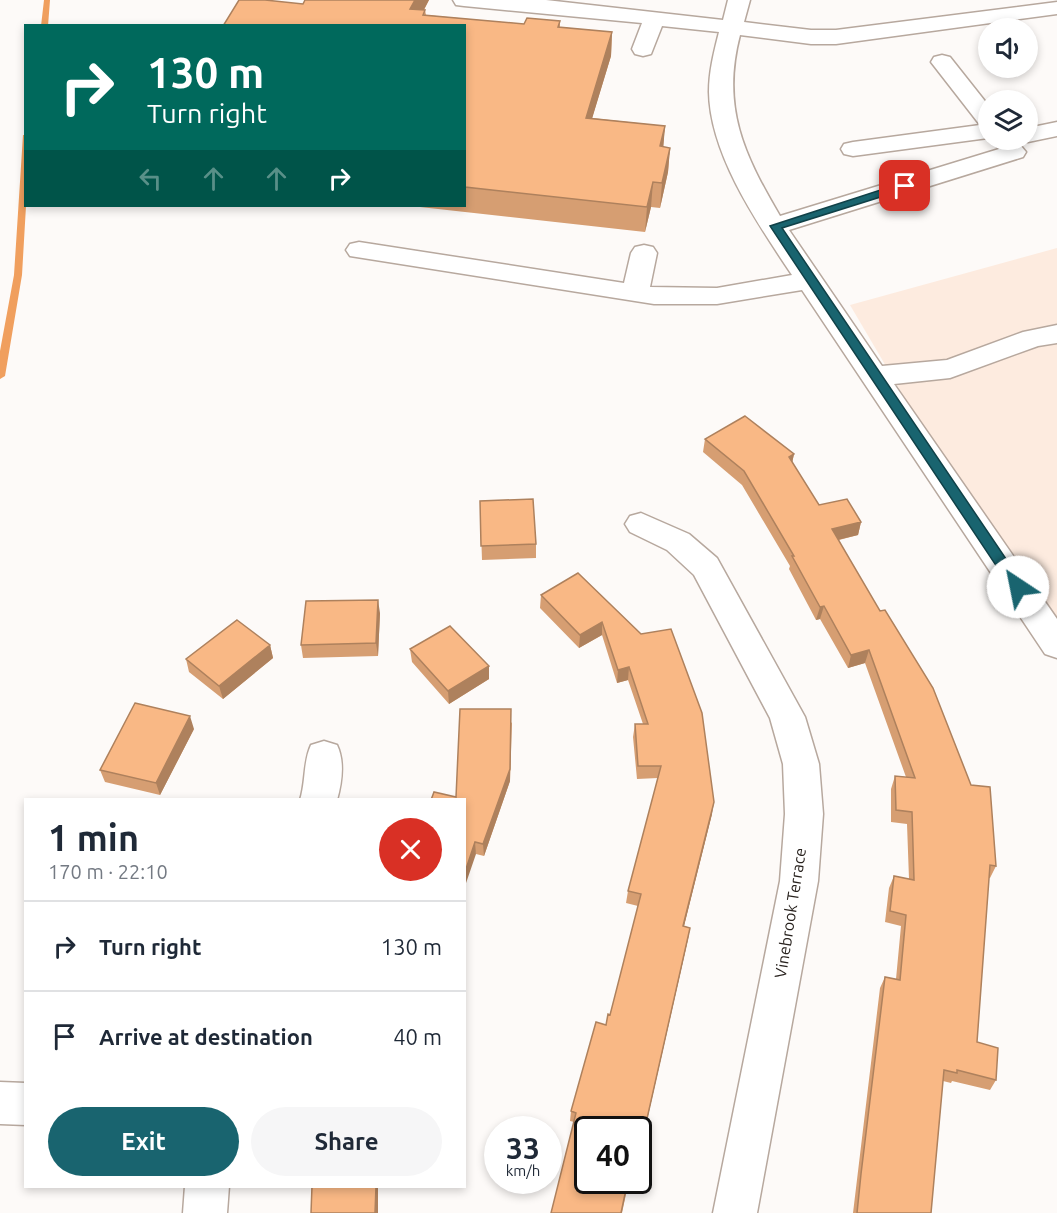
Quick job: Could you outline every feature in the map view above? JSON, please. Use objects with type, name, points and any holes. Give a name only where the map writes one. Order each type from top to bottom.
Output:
[{"type":"street","points":[[464,0],[531,2],[796,37],[836,37],[1057,8]]},
{"type":"street","points":[[643,49],[677,0]]},
{"type":"street","points":[[739,0],[721,72],[721,105],[731,143],[750,185],[874,376],[1057,645]]},
{"type":"street","points":[[942,62],[978,107]]},
{"type":"street","points":[[1038,133],[1057,129]]},
{"type":"street","points":[[853,149],[978,132]]},
{"type":"street","points":[[775,226],[1014,152],[1012,150]]},
{"type":"street","points":[[359,250],[654,296],[717,296],[810,280]]},
{"type":"street","points":[[635,293],[644,253]]},
{"type":"street","points":[[874,376],[959,374],[1033,338],[1057,334]]},
{"type":"street","name":"Vinebrook Terrace","points":[[641,524],[678,542],[706,567],[787,717],[801,764],[804,814],[799,881],[735,1213]]},
{"type":"street","points":[[319,798],[322,787],[324,756]]},
{"type":"street","points":[[0,1103],[24,1104]]},
{"type":"street","points":[[205,1213],[207,1188]]},
{"type":"shaded area","points":[[1057,248],[1057,657],[850,305]]},
{"type":"building","points":[[239,0],[303,4],[305,0],[415,0],[410,9],[425,10],[423,15],[524,24],[527,18],[560,21],[558,27],[612,32],[586,118],[665,126],[660,146],[670,148],[662,183],[653,182],[647,207],[466,187],[466,24],[224,24]]},
{"type":"building","points":[[745,416],[794,454],[789,457],[819,505],[847,499],[861,522],[832,529],[880,611],[885,610],[933,688],[971,785],[990,787],[996,866],[990,865],[977,1042],[998,1048],[996,1080],[957,1070],[957,1073],[944,1070],[931,1213],[857,1213],[885,977],[900,980],[906,915],[890,911],[894,876],[914,880],[912,812],[896,810],[895,776],[915,778],[869,650],[851,655],[824,606],[820,607],[792,556],[794,556],[744,471],[705,439]]},
{"type":"building","points":[[533,499],[536,544],[481,546],[480,501]]},
{"type":"building","points":[[578,573],[641,634],[671,629],[702,713],[714,802],[683,926],[690,928],[648,1116],[575,1116],[576,1113],[571,1111],[596,1022],[606,1025],[608,1014],[610,1015],[641,894],[628,891],[661,766],[638,766],[635,724],[648,724],[629,667],[618,670],[602,622],[580,635],[541,595]]},
{"type":"building","points":[[378,600],[376,643],[301,645],[306,601]]},
{"type":"building","points":[[237,620],[270,645],[219,686],[186,659]]},
{"type":"building","points":[[450,626],[489,666],[448,691],[410,649]]},
{"type":"building","points":[[135,703],[190,716],[156,783],[100,770]]},
{"type":"building","points":[[460,709],[511,709],[510,769],[483,844],[475,842],[466,869],[466,798],[432,798],[434,792],[456,797]]},
{"type":"building","points":[[574,1121],[574,1194],[625,1194],[621,1213],[551,1213],[556,1194],[562,1194],[562,1169]]},
{"type":"building","points":[[312,1188],[376,1188],[375,1213],[311,1213]]},
{"type":"waterway","points":[[44,24],[47,0]]},
{"type":"waterway","points":[[0,376],[18,275],[24,172]]},
{"type":"route","points":[[905,186],[775,226],[1018,587]]}]
